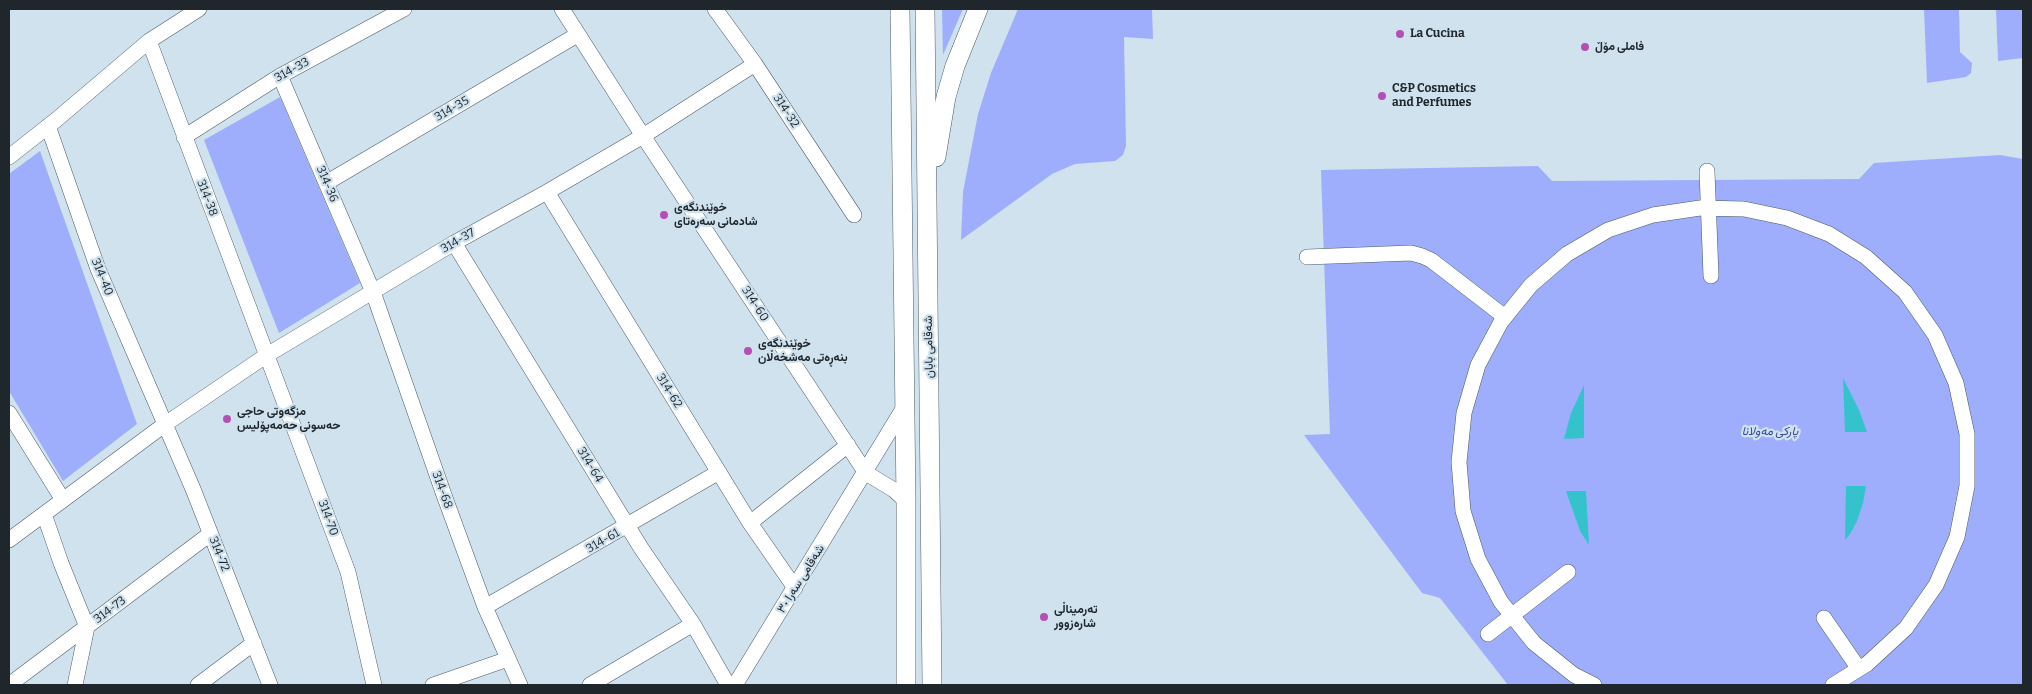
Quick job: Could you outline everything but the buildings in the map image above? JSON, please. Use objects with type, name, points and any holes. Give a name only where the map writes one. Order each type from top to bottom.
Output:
[{"type":"main road","points":[[900,9],[904,265],[906,685]]},
{"type":"main road","name":"شەقامی بابان","points":[[925,9],[932,685]]},
{"type":"main road","points":[[927,225],[938,139],[946,97],[955,66],[978,9]]},
{"type":"main road","points":[[904,265],[928,265]]},
{"type":"main road","points":[[903,292],[928,292]]},
{"type":"street","points":[[9,157],[149,41],[199,9]]},
{"type":"street","name":"314-33","points":[[184,137],[280,76],[404,9]]},
{"type":"street","name":"314-60","points":[[562,9],[643,136],[866,473]]},
{"type":"street","name":"314-32","points":[[715,9],[755,64],[854,215]]},
{"type":"street","name":"314-35","points":[[326,183],[577,35]]},
{"type":"street","name":"314-38","points":[[149,41],[267,355]]},
{"type":"street","name":"314-37","points":[[9,540],[164,425],[267,355],[454,242],[547,192],[643,136],[755,64]]},
{"type":"street","name":"314-36","points":[[280,76],[373,292]]},
{"type":"street","name":"314-40","points":[[48,126],[98,269],[164,425]]},
{"type":"street","points":[[1707,171],[1711,276]]},
{"type":"street","name":"314-62","points":[[547,192],[750,523],[795,588]]},
{"type":"street","points":[[1594,685],[1574,675],[1534,643],[1501,602],[1478,559],[1463,511],[1459,462],[1464,413],[1478,366],[1506,316],[1531,285],[1567,254],[1608,230],[1653,215],[1708,208],[1744,209],[1788,218],[1828,234],[1866,257],[1905,292],[1935,335],[1956,383],[1967,434],[1967,486],[1957,537],[1936,586],[1906,628],[1867,664],[1833,685]]},
{"type":"street","name":"314-64","points":[[454,242],[627,526],[693,624],[728,685]]},
{"type":"street","points":[[1307,257],[1411,253],[1422,256],[1431,260],[1506,316]]},
{"type":"street","name":"314-68","points":[[373,292],[485,607],[520,685]]},
{"type":"street","name":"314-70","points":[[267,355],[348,572],[374,685]]},
{"type":"street","name":"شەقامی سەرا ٣٠","points":[[735,685],[904,409]]},
{"type":"street","points":[[9,413],[63,500]]},
{"type":"street","name":"314-72","points":[[164,425],[193,489],[270,685]]},
{"type":"street","points":[[750,523],[848,445]]},
{"type":"street","name":"314-61","points":[[485,607],[719,472]]},
{"type":"street","points":[[866,473],[894,490],[906,502]]},
{"type":"street","points":[[44,514],[61,563],[87,627],[75,685]]},
{"type":"street","name":"314-73","points":[[9,685],[210,534]]},
{"type":"street","points":[[1488,634],[1568,572]]},
{"type":"street","points":[[1824,618],[1859,669]]},
{"type":"street","points":[[590,685],[693,624]]},
{"type":"street","points":[[198,685],[254,643]]},
{"type":"street","points":[[433,685],[508,659]]},
{"type":"green space","points":[[942,9],[963,9],[943,55]]},
{"type":"green space","points":[[1018,9],[1152,9],[1153,39],[1124,37],[1126,146],[1123,155],[1115,161],[1075,164],[1052,174],[961,240],[963,192],[978,114],[991,73]]},
{"type":"green space","points":[[1924,9],[1959,9],[1960,52],[1972,63],[1971,73],[1966,77],[1927,83]]},
{"type":"green space","points":[[1996,9],[2023,9],[2023,58],[1998,61]]},
{"type":"green space","points":[[280,97],[360,283],[279,333],[204,140]]},
{"type":"green space","points":[[40,151],[137,424],[63,481],[9,391],[9,174]]},
{"type":"green space","name":"پارکی مەولانا","points":[[2000,155],[2023,159],[2023,685],[1508,685],[1440,598],[1422,593],[1304,435],[1330,434],[1321,170],[1538,166],[1552,181],[1859,179],[1874,163]]},
{"type":"shaded area","points":[[1843,378],[1859,410],[1867,432],[1845,432]]},
{"type":"shaded area","points":[[1584,385],[1584,438],[1564,439],[1571,413]]},
{"type":"shaded area","points":[[1846,486],[1866,486],[1857,521],[1845,540]]},
{"type":"shaded area","points":[[1566,491],[1586,491],[1589,545],[1580,531]]},
{"type":"place","name":"La Cucina","points":[[1400,34]]},
{"type":"place","name":"فاملی مۆڵ","points":[[1585,47]]},
{"type":"place","name":"C&P Cosmetics and Perfumes","points":[[1382,96]]},
{"type":"place","name":"خوێندنگەی شادمانی سەرەتای","points":[[664,215]]},
{"type":"place","name":"خوێندنگەی بنەڕەتی مەشخەڵان","points":[[748,351]]},
{"type":"place","name":"مزگەوتی حاجی حەسونی حەمەپۆلیس","points":[[227,419]]},
{"type":"place","name":"تەرمیناڵی شارەزوور","points":[[1044,617]]}]
